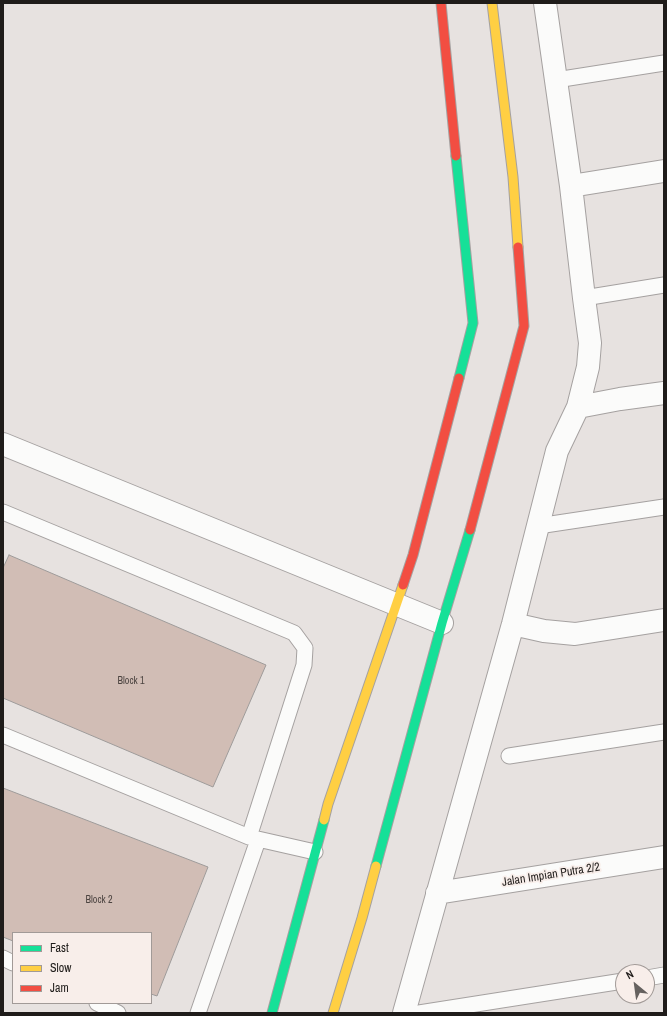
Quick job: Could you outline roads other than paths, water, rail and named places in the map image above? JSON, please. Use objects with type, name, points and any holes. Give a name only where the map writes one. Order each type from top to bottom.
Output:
[{"type":"street","points":[[272,1013],[328,804],[413,555],[473,324],[441,3]]},
{"type":"street","points":[[333,1013],[362,918],[442,622],[469,534],[524,326],[513,177],[492,3]]},
{"type":"street","points":[[404,1013],[513,624],[557,451],[578,408],[588,367],[590,343],[571,186],[545,3]]},
{"type":"street","points":[[571,186],[664,171]]},
{"type":"street","points":[[578,408],[620,399],[664,393]]},
{"type":"street","points":[[3,444],[396,605],[442,622]]},
{"type":"street","points":[[513,624],[544,631],[575,634],[664,620]]},
{"type":"street","name":"Jalan Impian Putra 2/2","points":[[437,893],[664,857]]},
{"type":"lane","points":[[556,80],[664,63]]},
{"type":"lane","points":[[584,298],[664,285]]},
{"type":"lane","points":[[538,526],[664,507]]},
{"type":"lane","points":[[3,512],[294,633],[305,648],[304,665],[254,838],[198,1013]]},
{"type":"lane","points":[[509,756],[664,732]]},
{"type":"lane","points":[[5,736],[254,838],[315,852]]},
{"type":"lane","points":[[3,958],[12,962]]},
{"type":"lane","points":[[419,1013],[615,982]]},
{"type":"lane","points":[[99,1004],[118,1013]]}]
